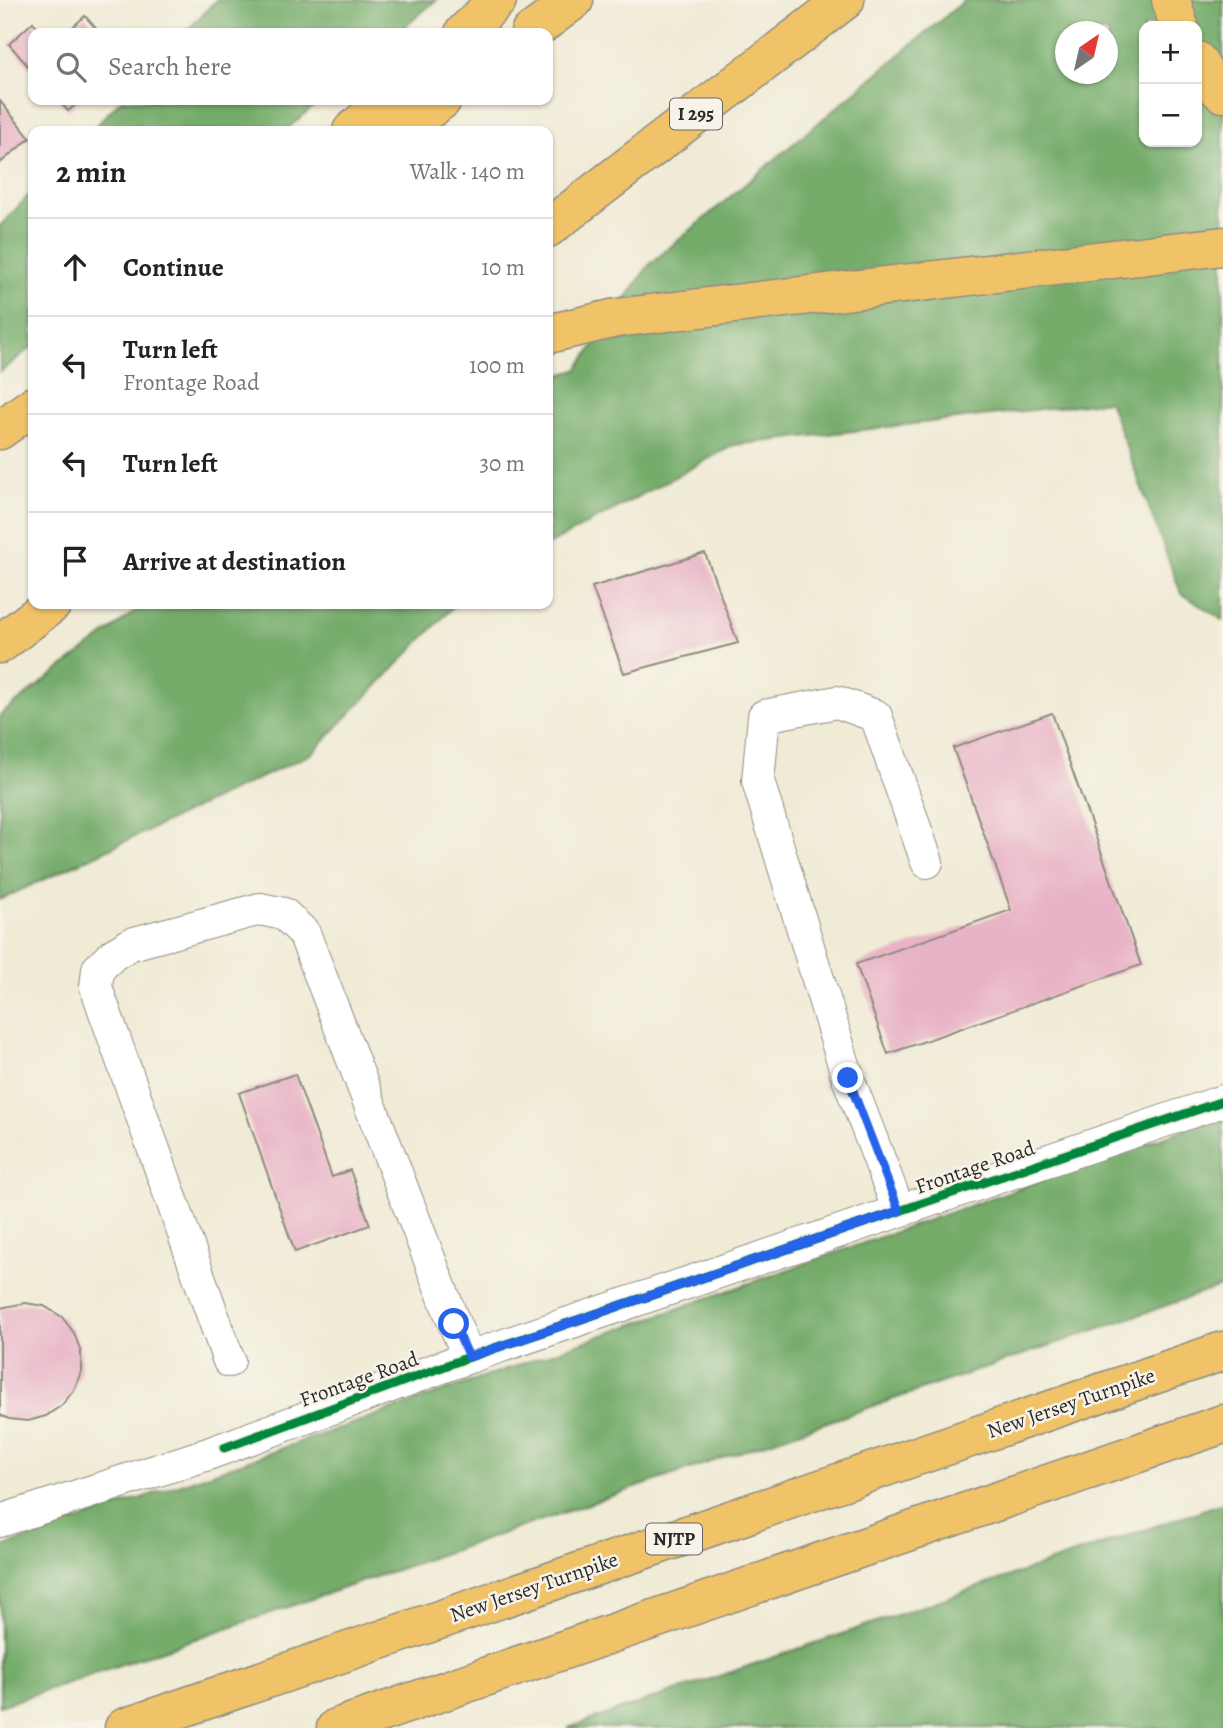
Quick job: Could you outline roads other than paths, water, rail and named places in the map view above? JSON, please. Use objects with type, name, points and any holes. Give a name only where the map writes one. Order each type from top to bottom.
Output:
[{"type":"highway","points":[[469,28],[497,0]]},
{"type":"highway","points":[[537,28],[574,0]]},
{"type":"highway","name":"I 295","points":[[553,224],[845,0]]},
{"type":"highway","points":[[1171,0],[1177,21]]},
{"type":"highway","points":[[1202,69],[1209,81],[1223,93]]},
{"type":"highway","points":[[358,126],[382,105]]},
{"type":"highway","points":[[407,126],[435,105]]},
{"type":"highway","points":[[553,333],[616,318],[1223,246]]},
{"type":"highway","points":[[0,430],[28,410]]},
{"type":"highway","points":[[0,644],[46,609]]},
{"type":"highway","name":"New Jersey Turnpike","points":[[124,1728],[1223,1351]]},
{"type":"highway","points":[[337,1728],[1223,1424]]},
{"type":"street","points":[[899,1211],[848,1078],[758,780],[764,716],[836,702],[876,716],[927,862]]},
{"type":"street","points":[[229,1361],[96,987],[98,969],[114,954],[131,944],[260,908],[284,914],[304,933],[469,1357]]},
{"type":"street","name":"Frontage Road","points":[[0,1521],[223,1448],[469,1357],[1223,1101]]}]
